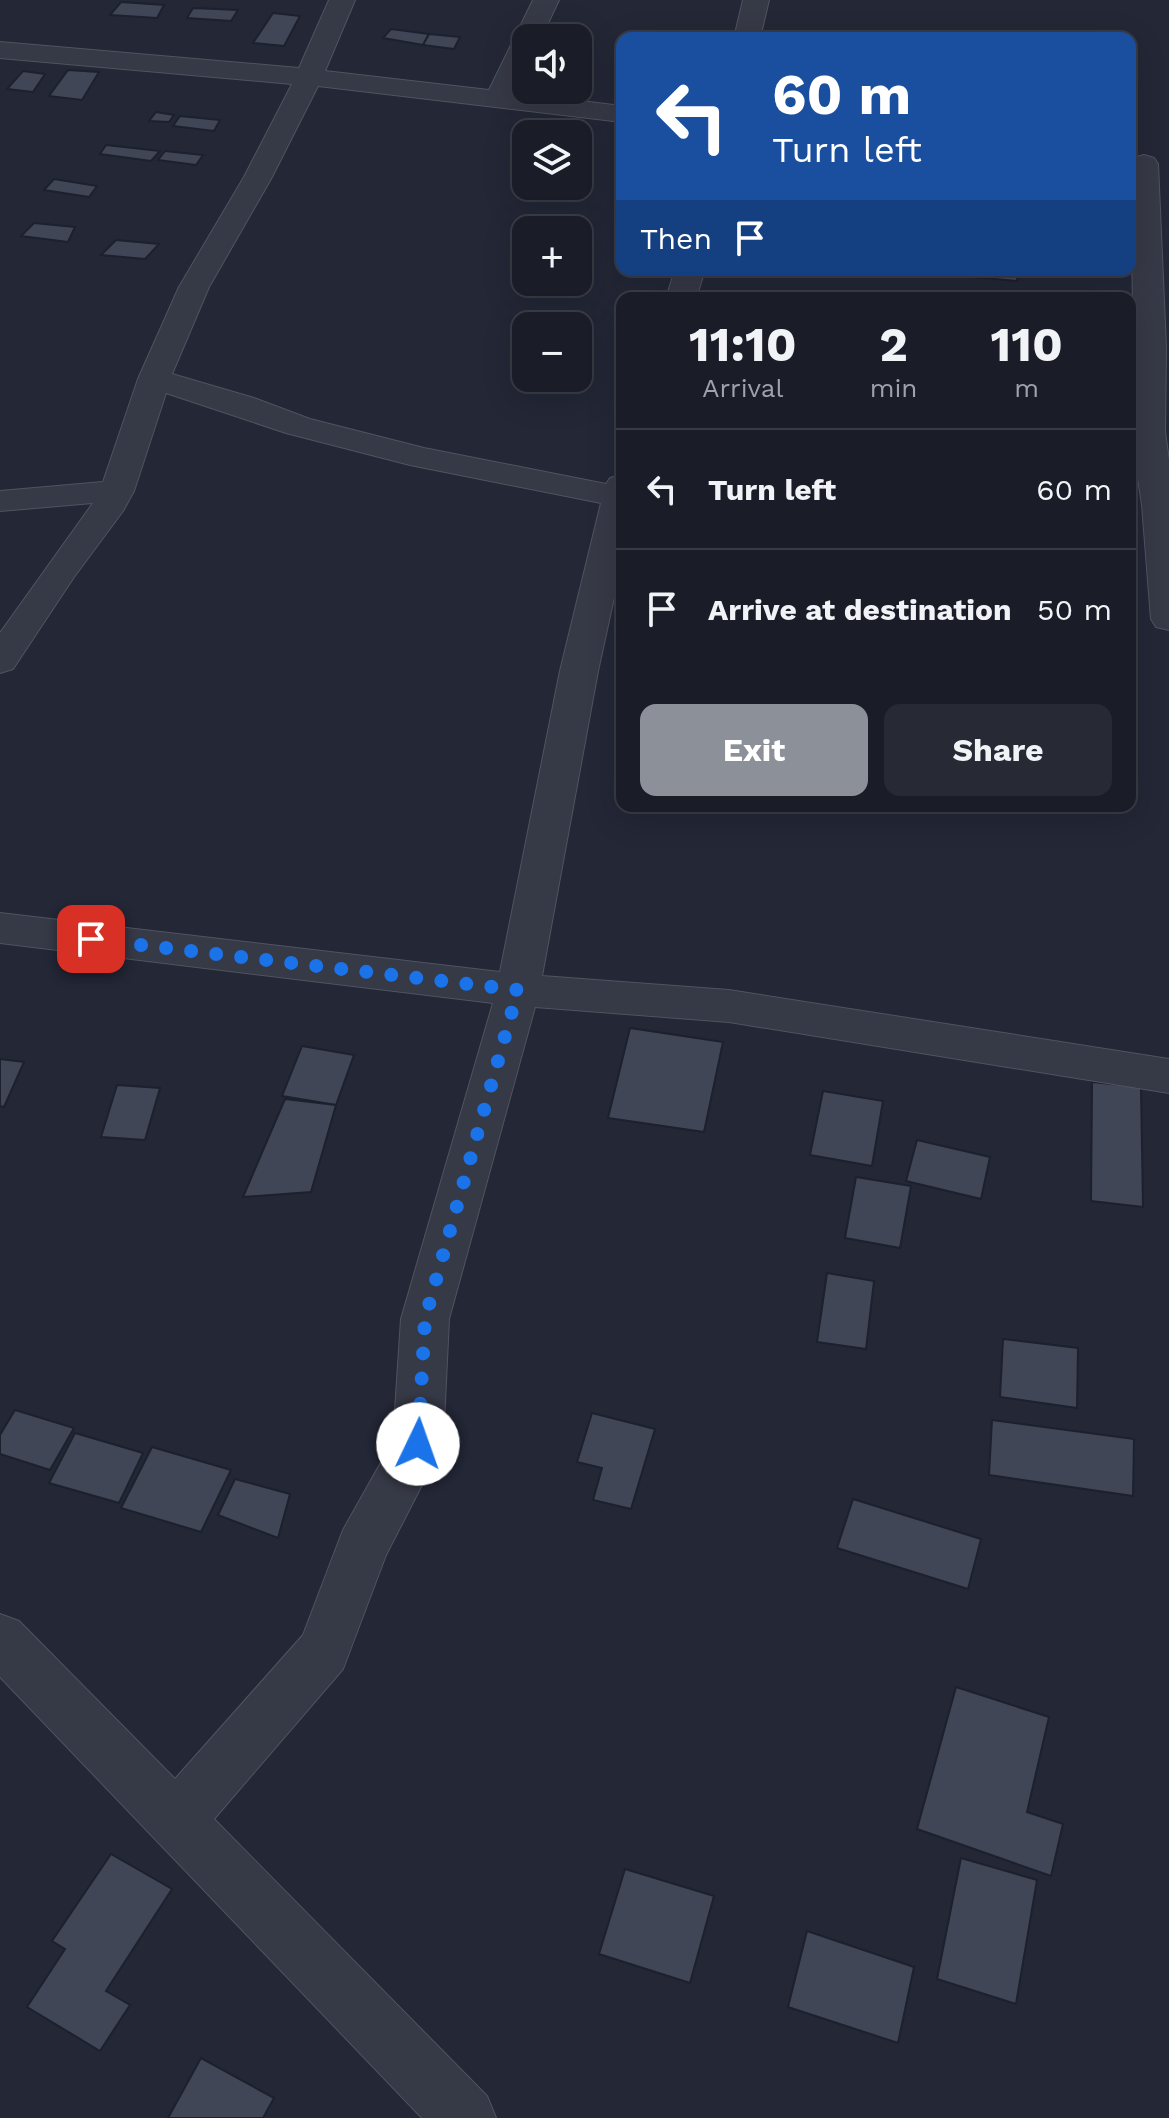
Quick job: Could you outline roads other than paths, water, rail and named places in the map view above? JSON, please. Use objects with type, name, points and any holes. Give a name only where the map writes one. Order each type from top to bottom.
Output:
[{"type":"street","points":[[0,661],[117,491],[154,379],[194,287],[258,177],[309,77],[342,0]]},
{"type":"street","points":[[535,24],[546,0]]},
{"type":"street","points":[[748,32],[756,0]]},
{"type":"street","points":[[0,50],[309,77],[616,113]]},
{"type":"street","points":[[498,100],[512,71]]},
{"type":"street","points":[[1148,165],[1159,386],[1149,437],[1159,505],[1169,619]]},
{"type":"street","points":[[154,379],[242,405],[298,426],[406,454],[616,492]]},
{"type":"street","points":[[0,501],[117,491]]},
{"type":"street","points":[[177,1819],[324,1651],[362,1547],[418,1444],[425,1319],[518,990],[579,671],[616,514]]},
{"type":"street","points":[[0,928],[518,990],[729,1006],[1169,1076]]},
{"type":"street","points":[[0,1639],[465,2118]]}]
